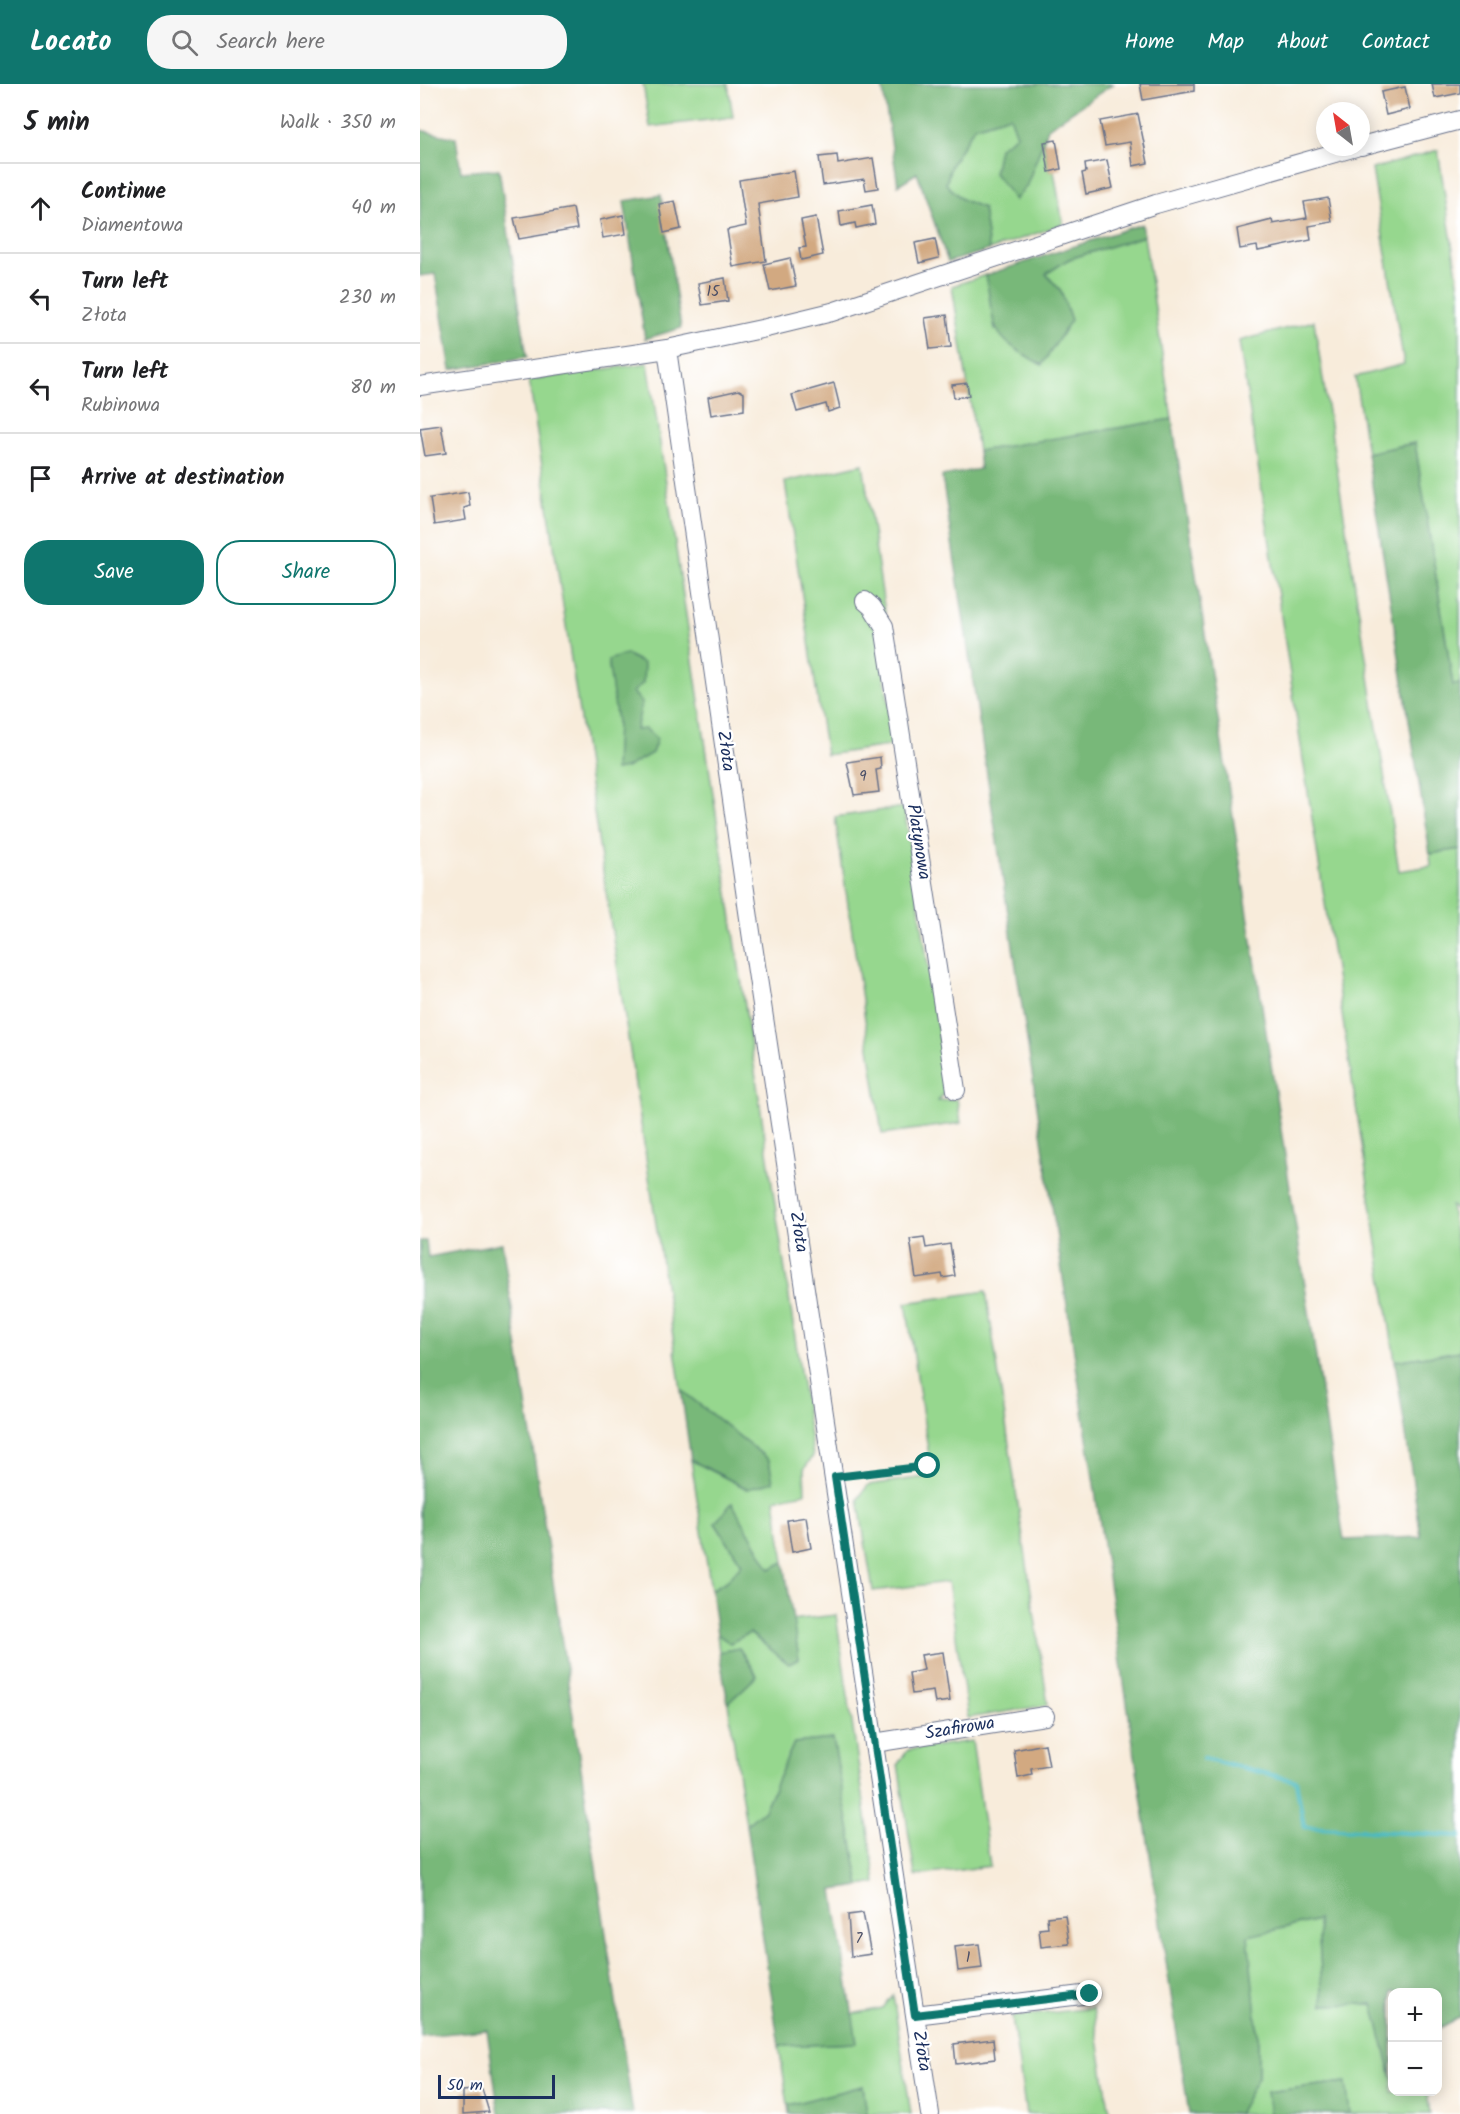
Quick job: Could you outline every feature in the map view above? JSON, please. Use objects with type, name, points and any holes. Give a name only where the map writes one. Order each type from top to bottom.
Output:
[{"type":"street","points":[[1370,144],[1460,120]]},
{"type":"street","points":[[420,386],[668,349],[832,312],[1156,204],[1324,156]]},
{"type":"street","name":"Złota","points":[[668,349],[751,932],[930,2114]]},
{"type":"street","name":"Platynowa","points":[[865,601],[872,607],[884,626],[956,1090]]},
{"type":"street","name":"Szafirowa","points":[[874,1743],[1045,1716]]},
{"type":"street","points":[[915,2015],[1090,1994]]},
{"type":"path","points":[[835,1477],[928,1466]]},
{"type":"green space","points":[[643,84],[728,84],[733,117],[650,127]]},
{"type":"green space","points":[[882,84],[1113,84],[1048,128],[1027,185],[1015,200],[994,173],[999,148],[1017,135],[1010,116],[974,127],[951,165],[946,184],[963,200],[983,208],[989,250],[948,262],[917,173],[898,185]]},
{"type":"green space","points":[[1010,115],[1017,135],[999,148],[1027,185],[1043,139],[1049,171],[1054,171],[1063,224],[989,250],[983,208],[963,200],[946,185],[951,165],[974,127]]},
{"type":"green space","points":[[420,130],[456,138],[461,172],[499,169],[527,357],[451,370],[435,274],[420,276]]},
{"type":"green space","points":[[1438,150],[1460,295],[1460,684],[1453,685],[1415,443],[1367,453],[1355,377],[1404,364],[1372,169]]},
{"type":"green space","points":[[661,195],[681,328],[645,339],[624,201]]},
{"type":"green space","points":[[1142,224],[1144,236],[1069,259],[1046,274],[1061,291],[1071,320],[1042,365],[1003,339],[994,321],[986,275]]},
{"type":"green space","points":[[1144,236],[1172,419],[978,451],[952,286],[986,275],[995,330],[1061,291],[1045,274],[1069,259]]},
{"type":"green space","points":[[1314,321],[1399,871],[1431,866],[1430,854],[1460,849],[1460,1212],[1451,1206],[1460,1266],[1460,1351],[1395,1361],[1239,341]]},
{"type":"green space","points":[[648,363],[813,1456],[804,1469],[805,1493],[775,1499],[784,1562],[770,1570],[732,1503],[715,1523],[742,1564],[727,1581],[711,1590],[691,1460],[747,1489],[772,1482],[769,1460],[681,1390],[529,380]]},
{"type":"green space","points":[[1172,419],[1344,1540],[1421,1537],[1395,1361],[1460,1351],[1460,2017],[1442,2027],[1442,1988],[1388,1988],[1388,2062],[1373,2004],[1323,2005],[1318,1920],[1248,1936],[1258,2036],[1258,2077],[1238,2114],[1189,2114],[942,476],[980,469],[978,451]]},
{"type":"green space","points":[[1415,443],[1453,685],[1460,684],[1460,849],[1430,854],[1367,453]]},
{"type":"green space","points":[[863,464],[885,613],[865,619],[877,628],[895,745],[826,755],[785,482]]},
{"type":"green space","points":[[626,654],[644,664],[643,683],[633,692],[642,703],[636,730],[646,729],[657,739],[652,753],[626,768],[615,770],[617,722],[608,660]]},
{"type":"green space","points":[[904,807],[947,1090],[938,1101],[957,1099],[961,1123],[882,1134],[835,817]]},
{"type":"green space","points":[[420,1241],[426,1241],[428,1257],[502,1243],[633,2114],[499,2114],[487,2030],[420,2036]]},
{"type":"green space","points":[[986,1291],[1048,1705],[968,1718],[948,1582],[873,1591],[858,1499],[868,1485],[932,1476],[906,1303]]},
{"type":"green space","points":[[681,1390],[769,1460],[773,1482],[748,1489],[691,1460]]},
{"type":"green space","points":[[732,1503],[770,1569],[784,1562],[799,1659],[789,1664],[750,1633],[730,1643],[717,1634],[711,1590],[727,1581],[742,1564],[715,1523]]},
{"type":"green space","points":[[836,1615],[876,1883],[860,1886],[832,1739],[794,1743],[764,1810],[746,1825],[728,1703],[757,1676],[739,1648],[719,1652],[717,1634],[730,1643],[749,1633],[762,1643],[799,1659],[792,1620]]},
{"type":"green space","points":[[739,1648],[757,1676],[728,1703],[719,1652]]},
{"type":"green space","points":[[833,1739],[860,1886],[833,1890],[857,2043],[779,2046],[746,1825],[764,1810],[794,1743]]},
{"type":"green space","points":[[972,1741],[990,1866],[915,1876],[898,1764],[908,1750]]},
{"type":"green space","points":[[1318,1920],[1323,2005],[1373,2003],[1388,2061],[1388,2096],[1428,2096],[1430,2114],[1350,2114],[1345,2082],[1267,2092],[1270,2114],[1238,2114],[1258,2077],[1258,2036],[1247,1936]]},
{"type":"green space","points":[[893,1995],[911,2114],[867,2114],[863,2086],[788,2105],[779,2046],[855,2043],[852,2014],[883,2008]]},
{"type":"green space","points":[[1093,2008],[1110,2114],[1026,2114],[1012,2017]]},
{"type":"green space","points":[[1346,2082],[1350,2114],[1270,2114],[1267,2092]]},
{"type":"green space","points":[[863,2086],[867,2114],[789,2114],[788,2105]]},
{"type":"building","points":[[1140,84],[1194,84],[1194,91],[1143,100]]},
{"type":"building","points":[[1432,84],[1460,84],[1460,93],[1435,98]]},
{"type":"building","points":[[1405,87],[1410,109],[1386,115],[1381,92]]},
{"type":"building","points":[[1138,114],[1148,163],[1133,166],[1130,142],[1105,146],[1100,121]]},
{"type":"building","points":[[1056,140],[1061,169],[1049,172],[1044,142]]},
{"type":"building","points":[[837,155],[838,164],[873,158],[878,188],[866,190],[864,179],[823,185],[819,157]]},
{"type":"building","points":[[1107,160],[1113,188],[1086,194],[1082,173],[1086,172],[1085,164]]},
{"type":"building","points":[[794,171],[798,197],[758,204],[766,261],[733,267],[727,230],[746,226],[739,180]]},
{"type":"building","points":[[1328,198],[1332,222],[1309,226],[1311,240],[1258,251],[1257,246],[1240,249],[1237,229],[1272,220],[1273,224],[1307,218],[1304,202]]},
{"type":"building","points":[[675,201],[681,229],[664,233],[659,204]]},
{"type":"building","points":[[872,205],[875,224],[856,228],[855,223],[841,226],[839,211]]},
{"type":"building","points":[[573,208],[577,229],[519,239],[514,218]]},
{"type":"building","points":[[623,215],[626,234],[603,238],[600,220]]},
{"type":"building","points":[[816,217],[823,255],[801,260],[799,248],[806,247],[801,220]]},
{"type":"building","points":[[935,239],[939,258],[919,263],[915,243]]},
{"type":"building","points":[[790,258],[796,286],[770,291],[764,264]]},
{"type":"building","points":[[725,278],[728,301],[702,305],[698,283]]},
{"type":"building","points":[[947,315],[951,347],[930,349],[925,318]]},
{"type":"building","points":[[834,383],[840,408],[828,412],[826,404],[797,412],[792,395]]},
{"type":"building","points":[[967,383],[969,396],[954,398],[952,385]]},
{"type":"building","points":[[739,390],[744,393],[744,410],[711,415],[708,397]]},
{"type":"building","points":[[441,425],[446,453],[425,456],[420,428]]},
{"type":"building","points":[[468,492],[470,506],[464,508],[466,520],[434,525],[430,498]]},
{"type":"building","points":[[880,757],[881,769],[876,770],[879,792],[854,795],[847,762]]},
{"type":"building","points":[[924,1237],[926,1248],[950,1244],[955,1276],[943,1278],[942,1274],[916,1278],[910,1239]]},
{"type":"building","points":[[806,1517],[811,1548],[792,1552],[787,1520]]},
{"type":"building","points":[[943,1652],[950,1701],[935,1703],[933,1691],[912,1694],[909,1673],[924,1670],[921,1655]]},
{"type":"building","points":[[1045,1744],[1049,1766],[1031,1769],[1032,1775],[1018,1778],[1014,1750]]},
{"type":"building","points":[[863,1913],[871,1954],[851,1957],[848,1915]]},
{"type":"building","points":[[1065,1915],[1069,1944],[1041,1947],[1039,1929],[1048,1928],[1047,1917]]},
{"type":"building","points":[[979,1944],[982,1968],[958,1971],[955,1947]]},
{"type":"building","points":[[993,2039],[995,2059],[956,2064],[954,2044]]},
{"type":"building","points":[[482,2089],[489,2112],[463,2114],[463,2091]]},
{"type":"waterway","points":[[1204,1758],[1296,1781],[1304,1827],[1460,1836]]},
{"type":"route","points":[[928,1466],[835,1477],[915,2015],[1090,1994]]}]
